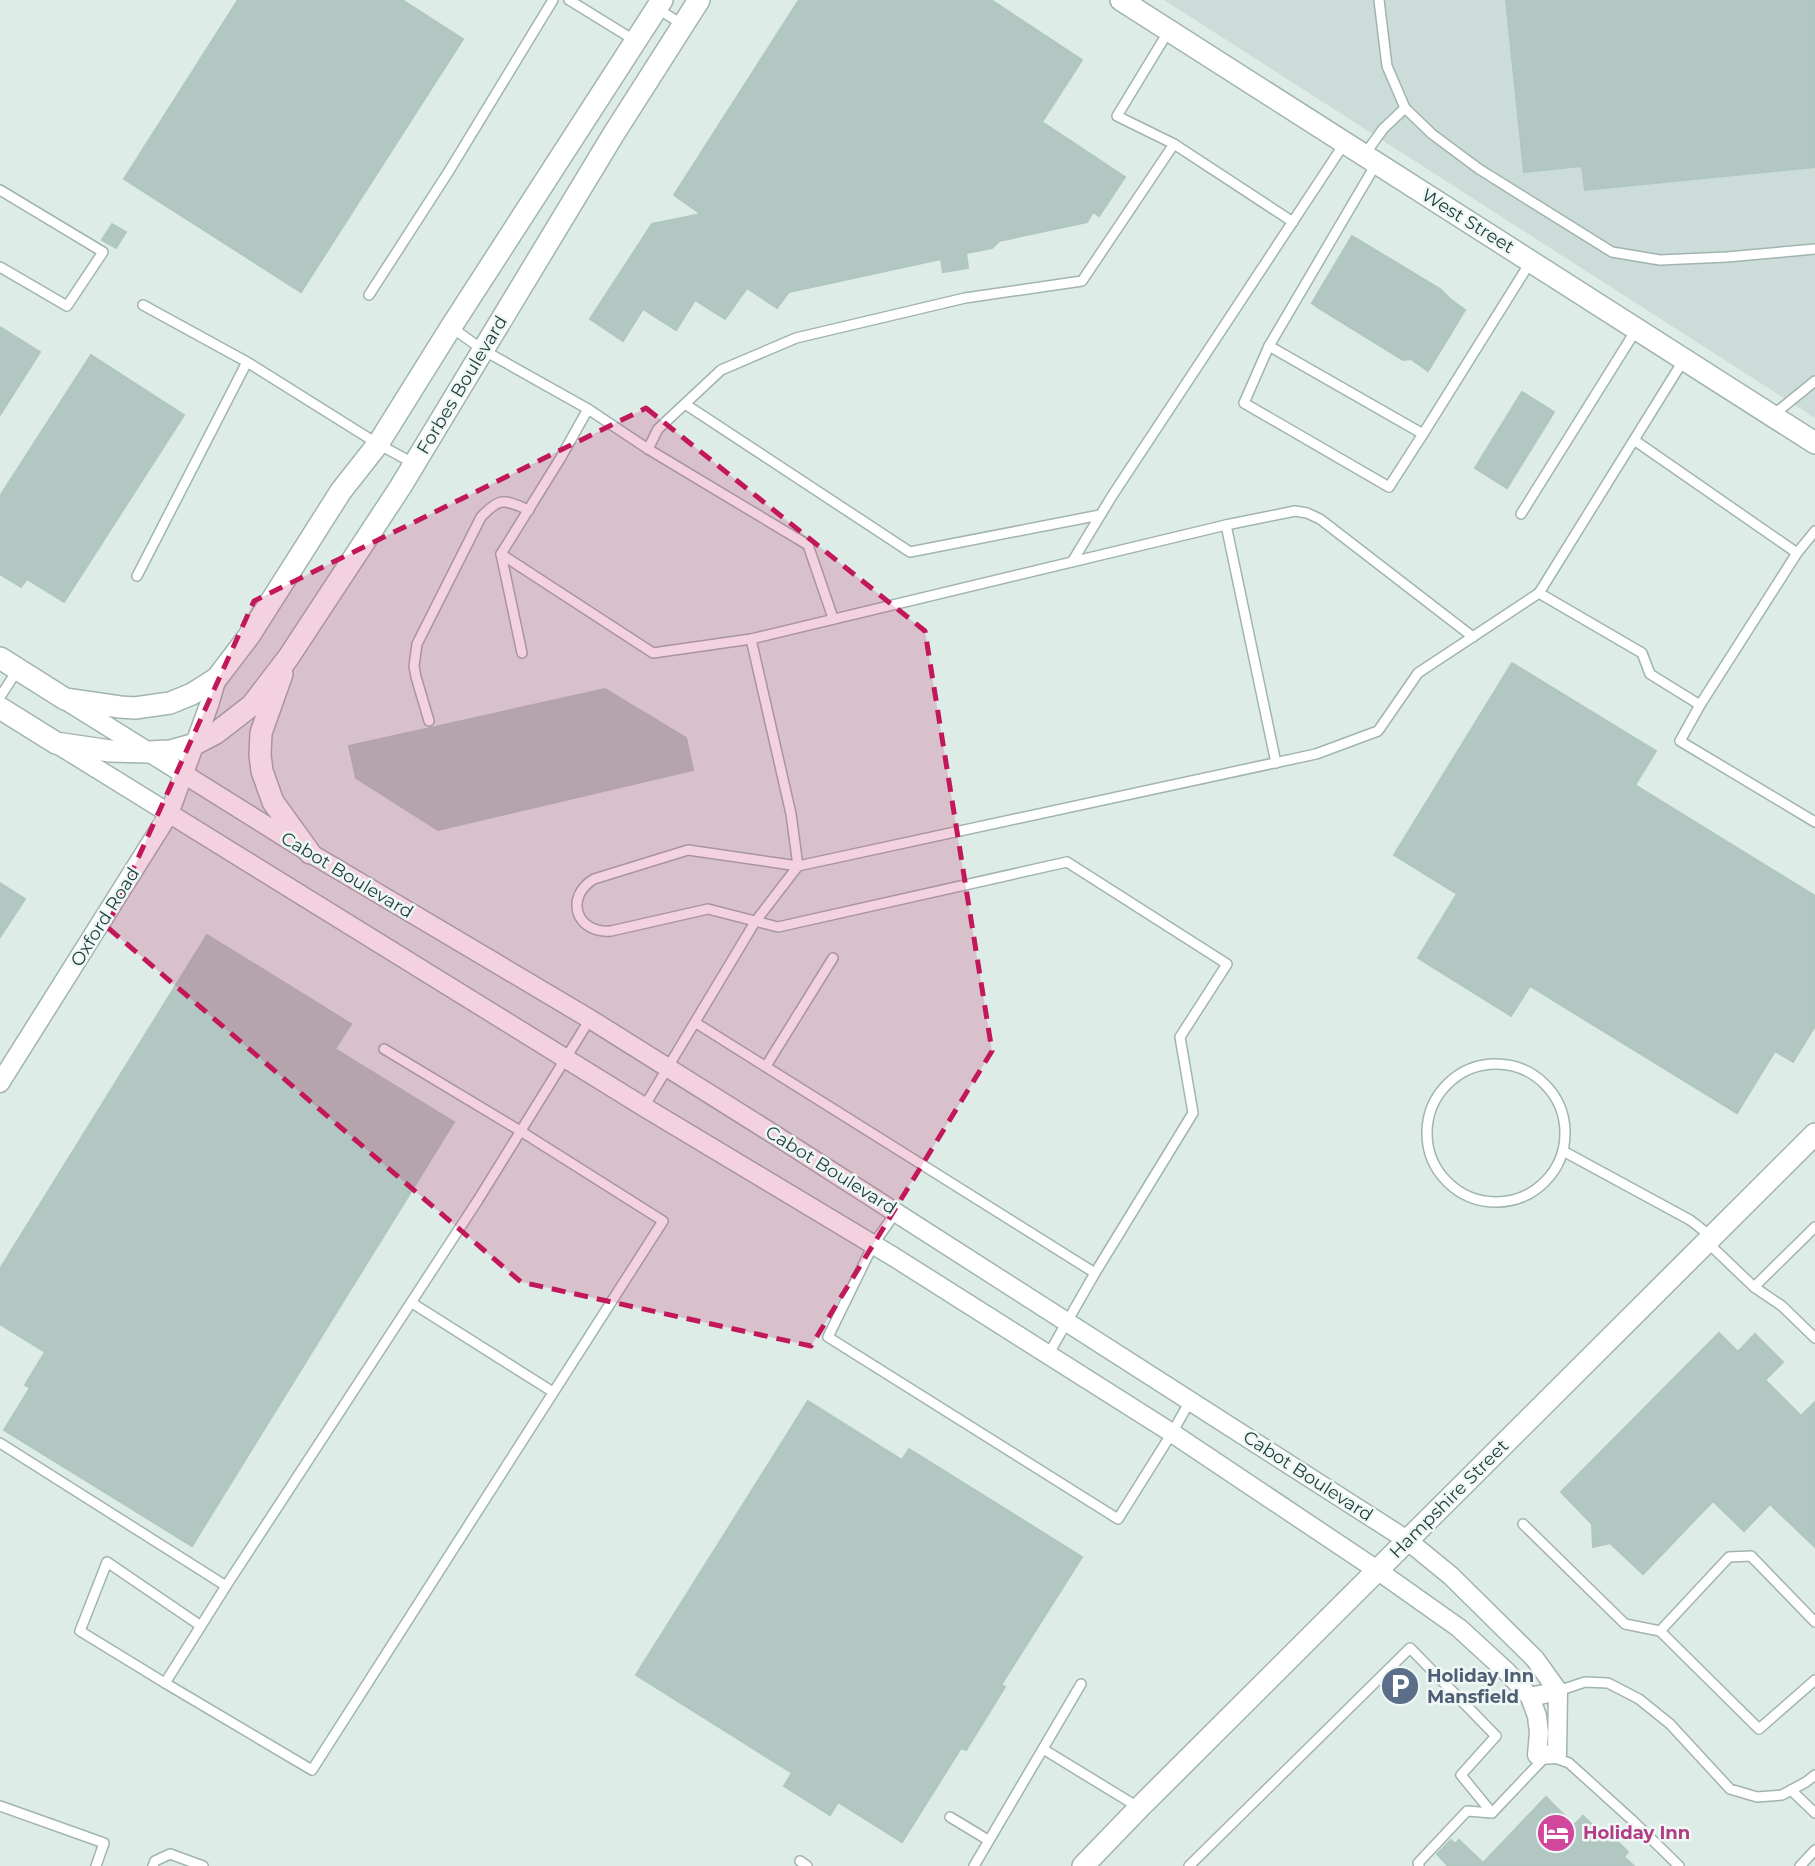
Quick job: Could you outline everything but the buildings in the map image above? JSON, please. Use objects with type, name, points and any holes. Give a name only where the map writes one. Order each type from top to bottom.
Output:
[{"type":"street","name":"Forbes Boulevard","points":[[0,708],[56,743],[110,751],[148,752],[170,751],[195,744],[216,733],[252,705],[288,658],[414,464],[613,135],[699,0]]},
{"type":"street","name":"West Street","points":[[1121,0],[1815,443]]},
{"type":"street","points":[[195,744],[217,678],[249,636],[341,491],[378,444],[659,4]]},
{"type":"street","points":[[288,658],[261,733],[260,755],[262,771],[274,802],[310,853]]},
{"type":"street","points":[[9,664],[65,699],[120,707],[170,703],[192,694],[217,678]]},
{"type":"street","name":"Cabot Boulevard","points":[[65,699],[310,853],[590,1019],[897,1212],[1407,1540],[1451,1576],[1535,1658],[1558,1691]]},
{"type":"street","points":[[56,743],[643,1107],[873,1245],[1172,1433],[1377,1570],[1459,1628],[1507,1672],[1530,1697],[1537,1716],[1537,1755],[1557,1754],[1558,1691],[1530,1697]]},
{"type":"street","name":"Oxford Road","points":[[0,1083],[169,814],[195,744]]},
{"type":"street","name":"Hampshire Street","points":[[1083,1866],[1815,1134]]},
{"type":"lane","points":[[369,295],[449,171],[553,0]]},
{"type":"lane","points":[[569,0],[636,41]]},
{"type":"lane","points":[[1379,0],[1387,66],[1405,108],[1432,134],[1479,169],[1612,252],[1660,260],[1815,249]]},
{"type":"lane","points":[[659,4],[683,25]]},
{"type":"lane","points":[[1169,30],[1117,116],[1174,144],[1293,222]]},
{"type":"lane","points":[[1405,108],[1383,130],[1371,159],[1269,346],[1244,403],[1389,487],[1531,261]]},
{"type":"lane","points":[[1072,562],[1100,515],[1345,143]]},
{"type":"lane","points":[[648,449],[658,429],[721,370],[796,338],[965,298],[1082,281],[1174,144]]},
{"type":"lane","points":[[0,190],[103,252],[67,306],[0,267]]},
{"type":"lane","points":[[143,306],[247,362],[414,464]]},
{"type":"lane","points":[[451,327],[483,350],[588,409],[648,449],[808,545],[833,618]]},
{"type":"lane","points":[[1521,514],[1637,328]]},
{"type":"lane","points":[[1269,346],[1423,434]]},
{"type":"lane","points":[[1048,1355],[1193,1113],[1180,1037],[1227,964],[1067,862],[778,927],[708,909],[602,932],[585,925],[580,917],[577,899],[581,890],[594,879],[688,850],[798,866],[1316,754],[1378,731],[1418,673],[1539,593],[1684,359]]},
{"type":"lane","points":[[137,576],[247,362]]},
{"type":"lane","points":[[1772,415],[1815,381]]},
{"type":"lane","points":[[685,404],[910,552],[1100,515]]},
{"type":"lane","points":[[522,653],[501,554],[588,409]]},
{"type":"lane","points":[[1634,440],[1797,553]]},
{"type":"lane","points":[[429,721],[414,666],[417,645],[481,517],[493,504],[506,501],[529,510]]},
{"type":"lane","points":[[501,554],[653,653],[751,639],[1226,525],[1295,511],[1320,519],[1473,637]]},
{"type":"lane","points":[[1226,525],[1276,763]]},
{"type":"lane","points":[[1815,531],[1763,604],[1700,705],[1681,741],[1815,822]]},
{"type":"lane","points":[[1539,593],[1642,653],[1650,674],[1700,705]]},
{"type":"lane","points":[[643,1107],[755,922],[798,866],[791,814],[751,639]]},
{"type":"lane","points":[[0,697],[9,664]]},
{"type":"lane","points":[[766,1066],[833,958]]},
{"type":"lane","points":[[164,1683],[522,1132],[590,1019]]},
{"type":"lane","points":[[696,1023],[1096,1273]]},
{"type":"lane","points":[[201,1626],[107,1562],[80,1631],[312,1770],[663,1221],[384,1049]]},
{"type":"lane","points":[[1482,1066],[1517,1068],[1546,1086],[1556,1100],[1565,1134],[1563,1151],[1546,1181],[1533,1192],[1500,1202],[1466,1196],[1440,1174],[1432,1159],[1427,1142],[1431,1108],[1451,1080],[1466,1071],[1482,1066]]},
{"type":"lane","points":[[1563,1151],[1690,1220],[1754,1287],[1783,1306],[1815,1338]]},
{"type":"lane","points":[[897,1212],[873,1245],[828,1337],[840,1345],[1118,1519],[1190,1401]]},
{"type":"lane","points":[[1754,1287],[1815,1227]]},
{"type":"lane","points":[[412,1303],[554,1392]]},
{"type":"lane","points":[[0,1443],[226,1586]]},
{"type":"lane","points":[[1523,1524],[1625,1624],[1660,1631],[1759,1729],[1815,1680]]},
{"type":"lane","points":[[1660,1631],[1729,1557],[1751,1556],[1815,1622]]},
{"type":"lane","points":[[1189,1866],[1410,1648],[1496,1736],[1461,1775],[1492,1813]]},
{"type":"lane","points":[[1558,1691],[1585,1682],[1608,1683],[1639,1699],[1670,1724],[1730,1789],[1757,1797],[1782,1795],[1806,1783],[1815,1774]]},
{"type":"lane","points":[[974,1866],[1081,1684]]},
{"type":"lane","points":[[1043,1749],[1139,1808]]},
{"type":"lane","points":[[1492,1813],[1547,1755],[1569,1763],[1679,1866]]},
{"type":"lane","points":[[1791,1790],[1815,1813]]},
{"type":"lane","points":[[0,1806],[104,1843],[96,1866]]},
{"type":"lane","points":[[1419,1866],[1418,1863],[1466,1811],[1492,1813]]},
{"type":"lane","points":[[950,1817],[988,1840]]},
{"type":"lane","points":[[1800,1866],[1815,1850]]},
{"type":"lane","points":[[153,1866],[155,1861],[170,1854],[203,1866]]},
{"type":"highlighted area","points":[[646,408],[925,631],[992,1051],[811,1346],[521,1282],[107,927],[254,601]]},
{"type":"shaded area","points":[[1164,0],[1815,0],[1815,418]]},
{"type":"place","name":"Holiday Inn Mansfield","points":[[1400,1686]]},
{"type":"place","name":"Holiday Inn","points":[[1556,1833]]}]
